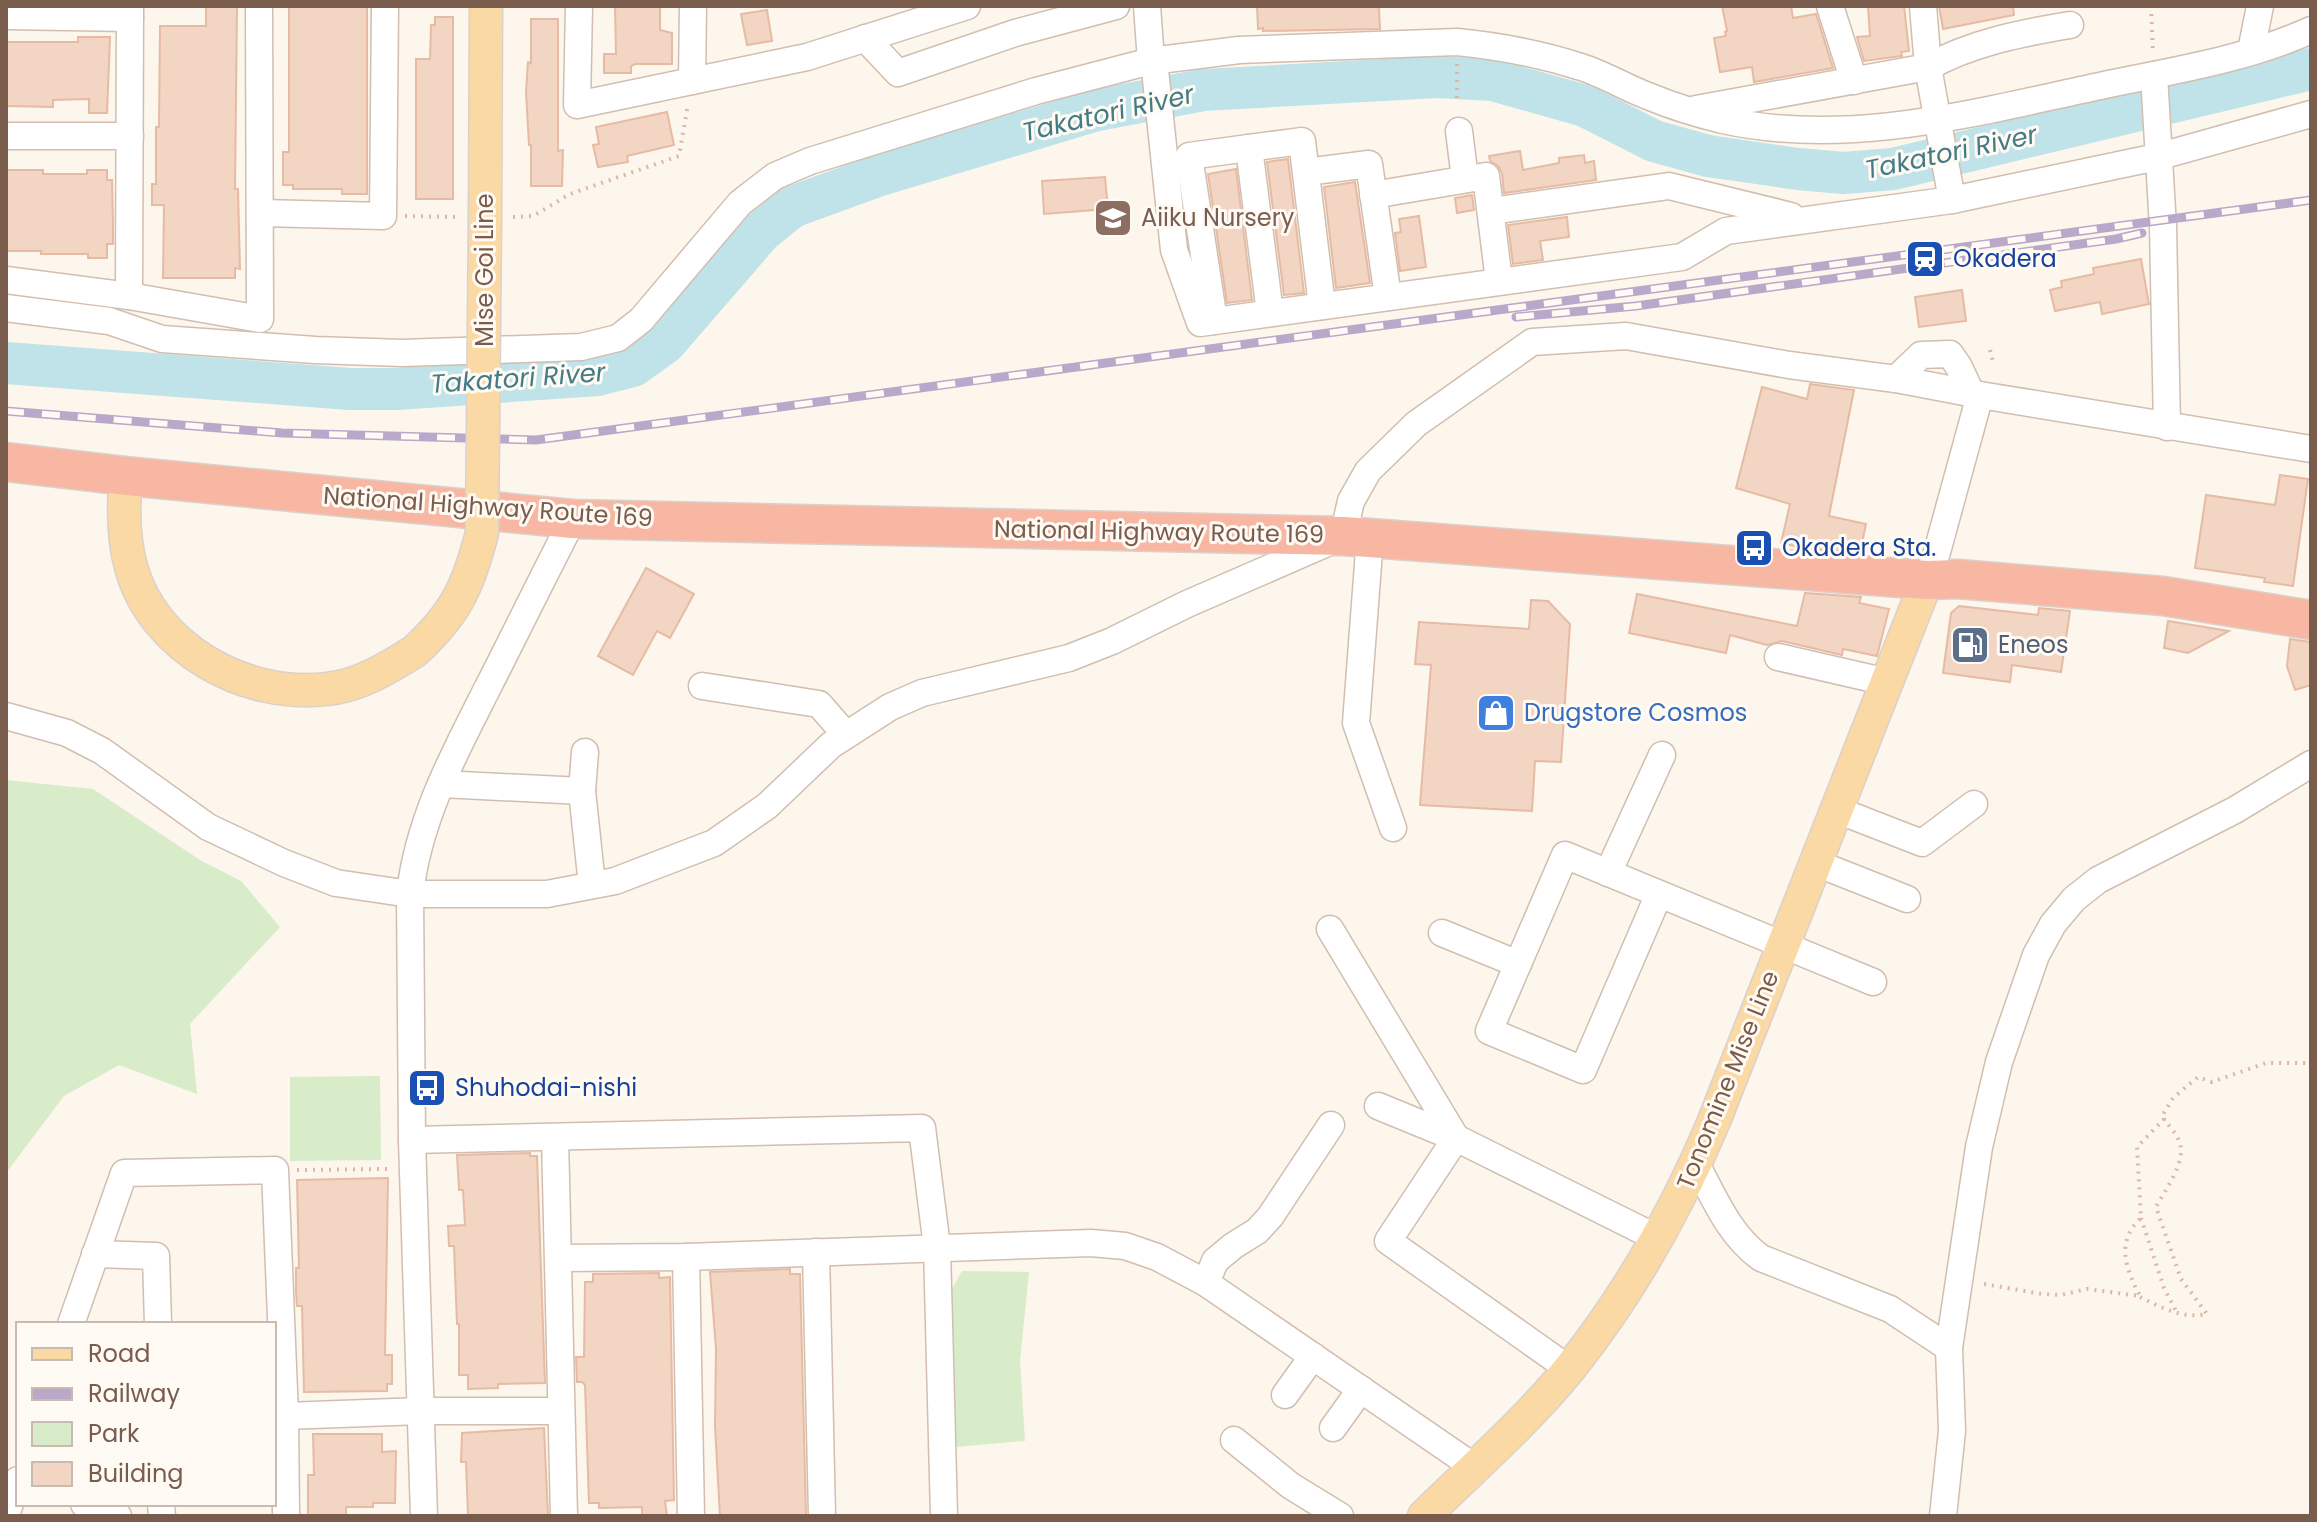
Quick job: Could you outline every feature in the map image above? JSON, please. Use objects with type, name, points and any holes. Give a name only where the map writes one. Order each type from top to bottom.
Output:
[{"type":"highway","name":"National Highway Route 169","points":[[6,462],[573,519],[1356,537],[2163,596],[2311,620]]},
{"type":"main road","name":"Mise Goi Line","points":[[126,476],[123,507],[131,568],[154,616],[171,637],[195,657],[228,674],[296,690],[327,689],[361,681],[415,651],[439,628],[460,600],[482,533],[486,6]]},
{"type":"main road","name":"Tonomine Mise Line","points":[[1437,1512],[1474,1467],[1530,1413],[1569,1369],[1606,1320],[1657,1238],[1696,1164],[1927,580]]},
{"type":"street","points":[[6,280],[129,296],[260,319],[259,6]]},
{"type":"street","points":[[261,213],[383,216],[385,6]]},
{"type":"street","points":[[579,6],[577,105],[807,57],[967,6]]},
{"type":"street","points":[[692,81],[693,6]]},
{"type":"street","points":[[865,38],[898,73],[1082,10],[1116,6]]},
{"type":"street","points":[[1147,6],[1174,250],[1200,323],[1682,257],[1726,231],[1952,195],[2311,114]]},
{"type":"street","points":[[1830,6],[1854,81]]},
{"type":"street","points":[[1923,6],[1928,67],[1952,195]]},
{"type":"street","points":[[2251,51],[2260,6]]},
{"type":"street","points":[[6,16],[130,12],[129,296]]},
{"type":"street","points":[[1690,110],[1928,67],[1949,55],[2018,34],[2070,25]]},
{"type":"street","points":[[6,308],[109,321],[162,339],[315,350],[402,353],[581,347],[618,338],[641,320],[740,203],[775,176],[810,161],[1021,95],[1153,65],[1239,50],[1457,42],[1502,47],[1583,67],[1649,97],[1722,120],[1781,130],[1828,132],[1939,126],[2154,79],[2311,30]]},
{"type":"street","points":[[2154,79],[2163,227],[2167,427]]},
{"type":"street","points":[[1459,131],[1465,179]]},
{"type":"street","points":[[6,136],[130,136]]},
{"type":"street","points":[[1214,321],[1189,156],[1302,141],[1322,306]]},
{"type":"street","points":[[1249,148],[1270,313]]},
{"type":"street","points":[[1306,172],[1369,164],[1388,297]]},
{"type":"street","points":[[1373,195],[1486,176],[1499,281]]},
{"type":"street","points":[[1491,211],[1669,186],[1806,220]]},
{"type":"street","points":[[1393,828],[1356,723],[1356,537],[1351,501],[1368,471],[1416,424],[1532,342],[1626,336],[2311,449]]},
{"type":"street","points":[[1927,580],[1937,552],[1976,394]]},
{"type":"street","points":[[424,1516],[412,1140],[410,894],[413,866],[441,784],[573,519]]},
{"type":"street","points":[[6,716],[67,733],[102,751],[208,827],[284,863],[336,883],[410,894],[547,894],[615,881],[714,843],[767,806],[820,755],[890,707],[922,693],[1069,658],[1112,641],[1187,604],[1356,537]]},
{"type":"street","points":[[1778,657],[1887,682]]},
{"type":"street","points":[[702,686],[819,704],[846,735]]},
{"type":"street","points":[[585,752],[582,791],[592,885]]},
{"type":"street","points":[[1608,873],[1662,755]]},
{"type":"street","points":[[1943,1516],[1952,1431],[1949,1348],[1979,1147],[1999,1062],[2036,955],[2053,924],[2074,899],[2098,880],[2235,810],[2311,764]]},
{"type":"street","points":[[441,784],[582,791]]},
{"type":"street","points":[[1837,810],[1922,843],[1974,804]]},
{"type":"street","points":[[1659,894],[1583,1070],[1489,1031],[1565,855],[1873,982]]},
{"type":"street","points":[[1816,863],[1907,899]]},
{"type":"street","points":[[1330,929],[1456,1138]]},
{"type":"street","points":[[1442,933],[1518,964]]},
{"type":"street","points":[[1378,1106],[1456,1138],[1657,1238]]},
{"type":"street","points":[[1206,1283],[1215,1261],[1257,1231],[1270,1217],[1331,1125]]},
{"type":"street","points":[[412,1140],[922,1128],[937,1247],[944,1516]]},
{"type":"street","points":[[555,1138],[564,1516]]},
{"type":"street","points":[[1456,1138],[1388,1241],[1569,1369]]},
{"type":"street","points":[[1696,1164],[1743,1245],[1761,1258],[1890,1309],[1949,1348]]},
{"type":"street","points":[[72,1322],[124,1173],[275,1170],[286,1516]]},
{"type":"street","points":[[559,1258],[686,1257],[1091,1243],[1125,1246],[1157,1257],[1206,1283],[1474,1467]]},
{"type":"street","points":[[816,1252],[822,1516]]},
{"type":"street","points":[[95,1254],[156,1256],[158,1322]]},
{"type":"street","points":[[686,1257],[691,1516]]},
{"type":"street","points":[[1285,1395],[1313,1356]]},
{"type":"street","points":[[1333,1428],[1361,1389]]},
{"type":"street","points":[[285,1416],[421,1411],[560,1411]]},
{"type":"street","points":[[1234,1440],[1291,1486],[1340,1516]]},
{"type":"street","points":[[6,1515],[16,1486]]},
{"type":"street","points":[[90,1506],[118,1516]]},
{"type":"path","points":[[2151,6],[2154,79]]},
{"type":"path","points":[[1457,42],[1457,101]]},
{"type":"path","points":[[533,216],[570,194],[679,156],[692,81]]},
{"type":"path","points":[[1990,350],[1994,365]]},
{"type":"path","points":[[1958,1278],[2042,1294],[2061,1295],[2087,1289],[2140,1296],[2177,1314],[2207,1314],[2181,1279],[2156,1207],[2177,1168],[2181,1150],[2180,1141],[2162,1116],[2173,1098],[2198,1077],[2212,1082],[2266,1063],[2311,1063]]},
{"type":"path","points":[[2164,1119],[2137,1147],[2141,1218],[2164,1288],[2177,1314]]},
{"type":"path","points":[[275,1170],[413,1169]]},
{"type":"path","points":[[2140,1296],[2125,1254],[2130,1228],[2141,1218]]},
{"type":"green space","points":[[6,780],[93,789],[200,860],[241,881],[280,927],[190,1024],[197,1094],[119,1065],[64,1096],[6,1173]]},
{"type":"green space","points":[[380,1076],[381,1160],[290,1161],[290,1077]]},
{"type":"green space","points":[[962,1271],[1029,1272],[1020,1361],[1025,1441],[956,1447],[952,1289]]},
{"type":"building","points":[[206,6],[237,6],[235,189],[238,189],[240,269],[235,268],[235,278],[163,278],[164,205],[152,205],[152,184],[156,184],[156,127],[159,127],[160,26],[206,26]]},
{"type":"building","points":[[289,6],[367,6],[367,194],[342,194],[342,189],[293,189],[293,185],[283,185],[283,152],[289,152]]},
{"type":"building","points":[[615,6],[660,6],[660,30],[672,33],[672,64],[635,64],[631,66],[631,73],[604,73],[604,54],[616,54]]},
{"type":"building","points":[[1257,6],[1373,6],[1379,8],[1380,29],[1263,31],[1263,28],[1258,29]]},
{"type":"building","points":[[1722,6],[1791,6],[1793,18],[1816,14],[1833,68],[1754,82],[1752,67],[1720,72],[1714,38],[1726,36]]},
{"type":"building","points":[[1868,6],[1904,6],[1909,51],[1901,52],[1902,56],[1864,61],[1857,37],[1870,36]]},
{"type":"building","points":[[1939,6],[2013,6],[2014,15],[1943,29]]},
{"type":"building","points":[[767,10],[772,41],[747,45],[741,14]]},
{"type":"building","points":[[435,17],[453,17],[453,199],[416,199],[416,59],[430,59],[431,25],[435,25]]},
{"type":"building","points":[[531,19],[558,19],[558,151],[563,150],[562,186],[531,186],[526,92],[528,62],[531,63]]},
{"type":"building","points":[[78,37],[110,37],[107,113],[89,113],[89,99],[53,100],[53,107],[6,106],[6,42],[78,42]]},
{"type":"building","points":[[667,112],[674,145],[627,156],[628,162],[598,167],[593,145],[599,144],[596,127]]},
{"type":"building","points":[[1520,151],[1523,170],[1559,163],[1559,158],[1584,155],[1585,163],[1594,161],[1596,180],[1504,193],[1502,173],[1489,156]]},
{"type":"building","points":[[1288,159],[1304,293],[1284,295],[1267,162]]},
{"type":"building","points":[[1236,169],[1252,300],[1227,303],[1208,174]]},
{"type":"building","points":[[6,170],[87,174],[87,170],[107,170],[107,180],[112,180],[113,244],[107,244],[107,258],[88,258],[88,254],[6,251]]},
{"type":"building","points":[[1105,177],[1108,209],[1044,214],[1042,181]]},
{"type":"building","points":[[1355,182],[1370,283],[1336,288],[1324,187]]},
{"type":"building","points":[[1472,195],[1474,210],[1457,213],[1455,198]]},
{"type":"building","points":[[1419,216],[1426,267],[1400,271],[1395,233],[1401,232],[1399,219]]},
{"type":"building","points":[[1567,217],[1569,237],[1540,241],[1543,260],[1513,264],[1508,225]]},
{"type":"building","points":[[2141,259],[2149,304],[2102,314],[2100,302],[2055,311],[2050,290],[2062,287],[2061,281],[2094,274],[2093,268]]},
{"type":"building","points":[[1962,290],[1966,321],[1919,327],[1915,297]]},
{"type":"building","points":[[1810,384],[1854,390],[1829,516],[1866,524],[1860,553],[1808,549],[1781,543],[1790,504],[1736,488],[1762,387],[1807,399]]},
{"type":"building","points":[[2280,475],[2308,479],[2293,586],[2264,582],[2265,578],[2195,568],[2206,495],[2275,505]]},
{"type":"building","points":[[646,568],[694,594],[670,638],[657,631],[633,675],[598,656]]},
{"type":"building","points":[[1805,593],[1861,597],[1859,603],[1889,609],[1877,656],[1843,649],[1842,655],[1782,641],[1767,645],[1730,635],[1726,653],[1629,633],[1637,594],[1797,626]]},
{"type":"building","name":"Drugstore Cosmos","points":[[1531,600],[1548,601],[1570,624],[1561,762],[1535,761],[1532,811],[1420,805],[1431,665],[1415,664],[1419,622],[1529,629]]},
{"type":"building","points":[[1959,606],[2038,615],[2039,608],[2070,611],[2061,672],[2012,665],[2010,682],[1943,673],[1951,613]]},
{"type":"building","points":[[2168,621],[2229,631],[2188,653],[2164,648]]},
{"type":"building","points":[[2290,639],[2311,642],[2311,685],[2295,690],[2287,666]]},
{"type":"building","points":[[530,1153],[530,1156],[537,1156],[545,1383],[498,1384],[498,1388],[468,1389],[468,1375],[459,1375],[454,1246],[449,1246],[448,1226],[465,1225],[457,1155]]},
{"type":"building","points":[[388,1178],[385,1355],[392,1355],[392,1384],[387,1384],[387,1391],[304,1392],[302,1306],[297,1306],[296,1291],[296,1268],[299,1268],[297,1180]]},
{"type":"building","points":[[790,1269],[790,1274],[800,1274],[806,1516],[720,1516],[715,1426],[716,1349],[710,1272]]},
{"type":"building","points":[[659,1273],[659,1278],[670,1277],[674,1500],[665,1501],[667,1516],[642,1516],[642,1507],[599,1508],[599,1503],[589,1503],[585,1385],[577,1382],[576,1357],[584,1357],[585,1282],[593,1282],[593,1274]]},
{"type":"building","points":[[544,1428],[548,1516],[468,1516],[466,1462],[461,1462],[462,1433]]},
{"type":"building","points":[[313,1434],[382,1434],[382,1452],[396,1451],[395,1503],[346,1507],[346,1516],[308,1516],[308,1475],[314,1475]]},
{"type":"waterway","name":"Takatori River","points":[[6,363],[350,389],[397,389],[598,375],[633,366],[665,343],[761,232],[792,207],[877,176],[1097,110],[1203,90],[1437,77],[1493,80],[1585,106],[1654,141],[1708,156],[1844,173],[1893,169],[2311,69]]},
{"type":"railway","points":[[6,411],[282,433],[536,440],[2311,200]]},
{"type":"railway","points":[[1516,317],[1636,306],[2142,233]]},
{"type":"place","name":"Aiiku Nursery","points":[[1113,218]]},
{"type":"place","name":"Okadera","points":[[1925,259]]},
{"type":"place","name":"Okadera Sta.","points":[[1754,548]]},
{"type":"place","name":"Eneos","points":[[1970,645]]},
{"type":"place","name":"Drugstore Cosmos","points":[[1496,713]]},
{"type":"place","name":"Shuhodai-nishi","points":[[427,1088]]}]
